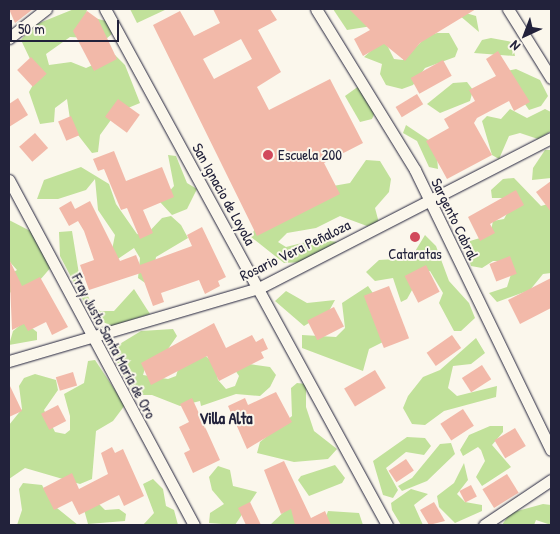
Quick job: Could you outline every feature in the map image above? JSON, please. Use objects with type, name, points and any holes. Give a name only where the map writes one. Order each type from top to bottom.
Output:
[{"type":"street","points":[[9,38],[46,9]]},
{"type":"street","name":"San Ignacio de Loyola","points":[[105,9],[387,525]]},
{"type":"street","name":"Sargento Cabral","points":[[316,9],[415,170],[551,450]]},
{"type":"street","points":[[508,9],[551,78]]},
{"type":"street","name":"Rosario Vera Peñaloza","points":[[9,361],[259,288],[551,138]]},
{"type":"street","name":"Fray Justo Santa María de Oro","points":[[9,180],[194,525]]},
{"type":"street","points":[[484,525],[551,480]]},
{"type":"green space","points":[[74,9],[87,9],[86,16],[110,22],[112,34],[106,39],[70,37],[46,54],[49,65],[71,62],[86,68],[115,55],[125,65],[140,103],[116,113],[100,135],[98,152],[92,153],[71,126],[67,99],[55,108],[54,122],[40,124],[29,92],[34,83],[30,59],[21,40],[32,26]]},
{"type":"green space","points":[[130,9],[167,9],[137,23]]},
{"type":"green space","points":[[333,9],[350,9],[372,26],[347,30]]},
{"type":"green space","points":[[452,9],[476,16],[479,32],[459,15]]},
{"type":"green space","points":[[380,31],[394,59],[403,60],[427,36],[437,33],[449,33],[458,49],[455,57],[425,68],[413,85],[402,89],[386,85],[380,74],[382,64],[364,57],[374,48]]},
{"type":"green space","points":[[491,38],[512,42],[515,56],[474,53],[482,40]]},
{"type":"green space","points":[[516,69],[540,80],[548,96],[541,106],[529,110],[503,72]]},
{"type":"green space","points":[[467,82],[473,90],[470,101],[440,113],[427,104],[453,83]]},
{"type":"green space","points":[[359,86],[377,108],[372,119],[360,122],[345,96]]},
{"type":"green space","points":[[510,109],[527,118],[545,109],[551,112],[551,131],[538,139],[520,133],[509,136],[499,159],[492,155],[482,121],[487,116],[501,119]]},
{"type":"green space","points":[[406,125],[436,145],[438,169],[429,167],[417,141],[403,133]]},
{"type":"green space","points":[[545,150],[551,150],[551,178],[532,180],[533,168]]},
{"type":"green space","points":[[168,155],[176,156],[187,183],[197,189],[187,209],[172,215],[160,202],[174,186]]},
{"type":"green space","points":[[366,160],[380,161],[391,179],[389,192],[375,208],[379,223],[367,226],[340,216],[316,228],[287,233],[278,242],[286,247],[318,239],[337,242],[323,261],[284,263],[251,237],[256,226],[333,186],[350,183]]},
{"type":"green space","points":[[81,167],[109,184],[116,204],[137,234],[145,236],[162,218],[171,216],[181,225],[188,238],[156,257],[151,287],[138,278],[140,258],[134,248],[109,265],[115,235],[98,210],[95,179],[86,190],[58,199],[37,199],[44,180]]},
{"type":"green space","points":[[514,178],[541,206],[551,203],[551,273],[543,274],[530,290],[497,302],[489,293],[507,287],[512,271],[504,261],[493,261],[482,268],[471,266],[466,250],[470,241],[490,235],[493,221],[504,219],[511,206],[505,198],[492,198],[491,190],[503,179]]},
{"type":"green space","points":[[9,220],[40,236],[52,266],[40,280],[9,293],[9,275],[17,270],[9,261]]},
{"type":"green space","points":[[72,231],[79,274],[91,303],[100,311],[114,311],[134,289],[150,314],[112,326],[92,317],[60,256],[59,232]]},
{"type":"green space","points":[[425,235],[436,246],[449,281],[469,303],[475,318],[461,331],[454,331],[439,303],[443,293],[430,271],[421,274],[407,299],[401,302],[393,278],[375,281],[366,272],[379,260],[411,258]]},
{"type":"green space","points":[[368,286],[375,296],[383,342],[369,349],[363,371],[302,348],[302,335],[336,337],[345,328],[342,303]]},
{"type":"green space","points":[[286,291],[307,303],[335,300],[329,311],[304,326],[275,301]]},
{"type":"green space","points":[[24,322],[37,332],[37,340],[9,345],[13,331]]},
{"type":"green space","points":[[173,329],[177,336],[161,359],[147,362],[143,375],[168,379],[176,376],[179,366],[206,356],[215,365],[218,380],[226,389],[235,386],[239,376],[229,361],[270,367],[276,375],[270,387],[260,396],[236,394],[201,406],[200,401],[180,406],[152,395],[134,395],[117,362],[118,345],[141,331]]},
{"type":"green space","points":[[476,338],[485,353],[471,364],[453,366],[448,388],[457,396],[497,386],[496,397],[444,411],[425,425],[412,424],[403,408],[408,396],[423,377],[440,370]]},
{"type":"green space","points":[[95,360],[125,405],[113,421],[96,431],[92,479],[80,484],[25,468],[9,479],[9,425],[22,409],[19,386],[24,378],[35,374],[56,380],[58,390],[44,410],[55,432],[65,434],[70,430],[70,416],[64,394],[84,383],[88,361]]},
{"type":"green space","points":[[297,383],[306,384],[306,407],[314,431],[337,449],[328,459],[294,462],[257,453],[260,442],[292,416],[291,388]]},
{"type":"green space","points":[[490,426],[503,426],[503,432],[492,445],[511,467],[482,486],[476,477],[485,461],[481,450],[478,447],[463,456],[460,450],[469,435]]},
{"type":"green space","points":[[407,437],[425,438],[431,446],[424,455],[406,452],[386,468],[398,490],[393,498],[383,495],[373,461]]},
{"type":"green space","points":[[451,443],[455,454],[427,481],[402,491],[398,486],[412,478],[440,444]]},
{"type":"green space","points":[[464,463],[468,480],[457,494],[465,502],[482,505],[482,511],[455,523],[439,507],[437,496],[454,483]]},
{"type":"green space","points":[[335,465],[345,478],[342,483],[309,496],[298,480],[301,476]]},
{"type":"green space","points":[[218,466],[230,470],[233,486],[257,492],[235,525],[209,523],[210,513],[224,504],[212,490],[209,477]]},
{"type":"green space","points":[[153,479],[163,489],[166,506],[174,510],[178,525],[143,525],[154,513],[143,484]]},
{"type":"green space","points":[[23,483],[42,485],[52,504],[78,525],[17,525],[22,510],[19,489]]},
{"type":"green space","points":[[411,489],[428,494],[414,505],[423,525],[401,525],[392,510],[391,503]]},
{"type":"green space","points":[[96,501],[105,510],[119,509],[126,514],[125,521],[88,524],[83,506]]},
{"type":"green space","points":[[543,504],[551,505],[551,525],[536,520],[534,525],[502,525],[510,513]]},
{"type":"green space","points":[[288,508],[294,509],[301,525],[270,525]]},
{"type":"green space","points":[[328,511],[359,513],[363,525],[323,525]]},
{"type":"building","points":[[9,9],[33,9],[15,23]]},
{"type":"building","points":[[213,9],[270,9],[277,20],[258,30],[281,72],[257,87],[269,110],[330,79],[363,143],[324,163],[340,194],[257,236],[153,25],[180,11],[194,36],[220,23]],"holes":[[[241,39],[252,59],[214,79],[203,59]]]},
{"type":"building","points":[[349,9],[476,9],[420,43],[405,61],[384,44],[363,56],[354,39],[370,30]]},
{"type":"building","points":[[87,11],[98,19],[117,59],[94,71],[73,31]]},
{"type":"building","points":[[498,51],[530,102],[514,111],[509,101],[477,118],[474,123],[492,155],[447,179],[426,141],[449,128],[444,119],[475,101],[469,90],[496,76],[486,59]]},
{"type":"building","points":[[31,57],[47,74],[33,87],[17,70]]},
{"type":"building","points":[[443,60],[452,76],[419,94],[411,78]]},
{"type":"building","points":[[417,94],[423,104],[402,117],[396,107]]},
{"type":"building","points":[[18,98],[28,115],[9,127],[9,104]]},
{"type":"building","points":[[118,99],[140,115],[127,133],[105,117]]},
{"type":"building","points":[[71,116],[79,135],[66,141],[58,121]]},
{"type":"building","points":[[35,133],[48,148],[32,162],[19,147]]},
{"type":"building","points":[[114,151],[126,181],[162,167],[174,197],[143,210],[153,233],[140,239],[127,208],[121,210],[104,169],[98,171],[93,159]]},
{"type":"building","points":[[551,181],[551,212],[536,192]]},
{"type":"building","points":[[516,190],[524,205],[490,224],[495,233],[480,241],[468,217]]},
{"type":"building","points":[[71,201],[75,209],[90,201],[120,261],[136,255],[140,265],[192,246],[187,235],[202,227],[226,277],[218,281],[220,286],[205,294],[199,280],[161,293],[164,302],[153,306],[141,273],[89,290],[80,265],[94,260],[84,231],[78,221],[69,226],[59,208]]},
{"type":"building","points":[[510,256],[517,274],[496,282],[489,264]]},
{"type":"building","points":[[9,259],[22,286],[40,277],[68,327],[52,335],[46,322],[28,331],[24,324],[12,330]]},
{"type":"building","points":[[426,265],[440,292],[418,303],[405,276]]},
{"type":"building","points":[[551,278],[551,308],[520,324],[508,300]]},
{"type":"building","points":[[389,286],[409,338],[384,348],[364,296]]},
{"type":"building","points":[[334,307],[344,327],[317,340],[307,321]]},
{"type":"building","points":[[214,323],[226,348],[252,335],[256,342],[263,338],[268,349],[261,352],[264,358],[219,381],[207,356],[151,385],[141,363]]},
{"type":"building","points":[[452,335],[461,348],[436,366],[427,353]]},
{"type":"building","points":[[482,365],[491,379],[471,392],[462,378]]},
{"type":"building","points":[[375,370],[386,388],[355,407],[344,389]]},
{"type":"building","points":[[73,372],[77,385],[60,391],[56,377]]},
{"type":"building","points":[[9,384],[22,411],[9,417]]},
{"type":"building","points":[[276,392],[292,422],[247,449],[228,406],[245,398],[248,405]]},
{"type":"building","points":[[192,398],[220,460],[193,473],[184,453],[190,450],[179,427],[189,422],[180,404]]},
{"type":"building","points":[[58,405],[66,421],[49,430],[41,414]]},
{"type":"building","points":[[463,409],[474,426],[451,440],[440,424]]},
{"type":"building","points":[[515,428],[526,446],[505,458],[494,440]]},
{"type":"building","points":[[112,447],[115,453],[123,449],[144,496],[124,506],[119,495],[79,515],[72,501],[54,510],[43,488],[72,473],[79,489],[108,474],[101,453]]},
{"type":"building","points":[[406,459],[414,471],[396,482],[389,471]]},
{"type":"building","points":[[284,461],[311,518],[325,511],[331,525],[295,525],[291,509],[281,514],[264,470]]},
{"type":"building","points":[[507,474],[519,493],[494,508],[482,489]]},
{"type":"building","points":[[471,485],[477,497],[465,502],[459,491]]},
{"type":"building","points":[[250,502],[261,525],[246,525],[238,508]]},
{"type":"building","points":[[434,502],[445,521],[429,525],[420,510]]},
{"type":"place","name":"Escuela 200","points":[[268,155]]},
{"type":"place","name":"Cataratas","points":[[415,237]]},
{"type":"district","name":"Villa Alta","points":[[226,418]]}]
